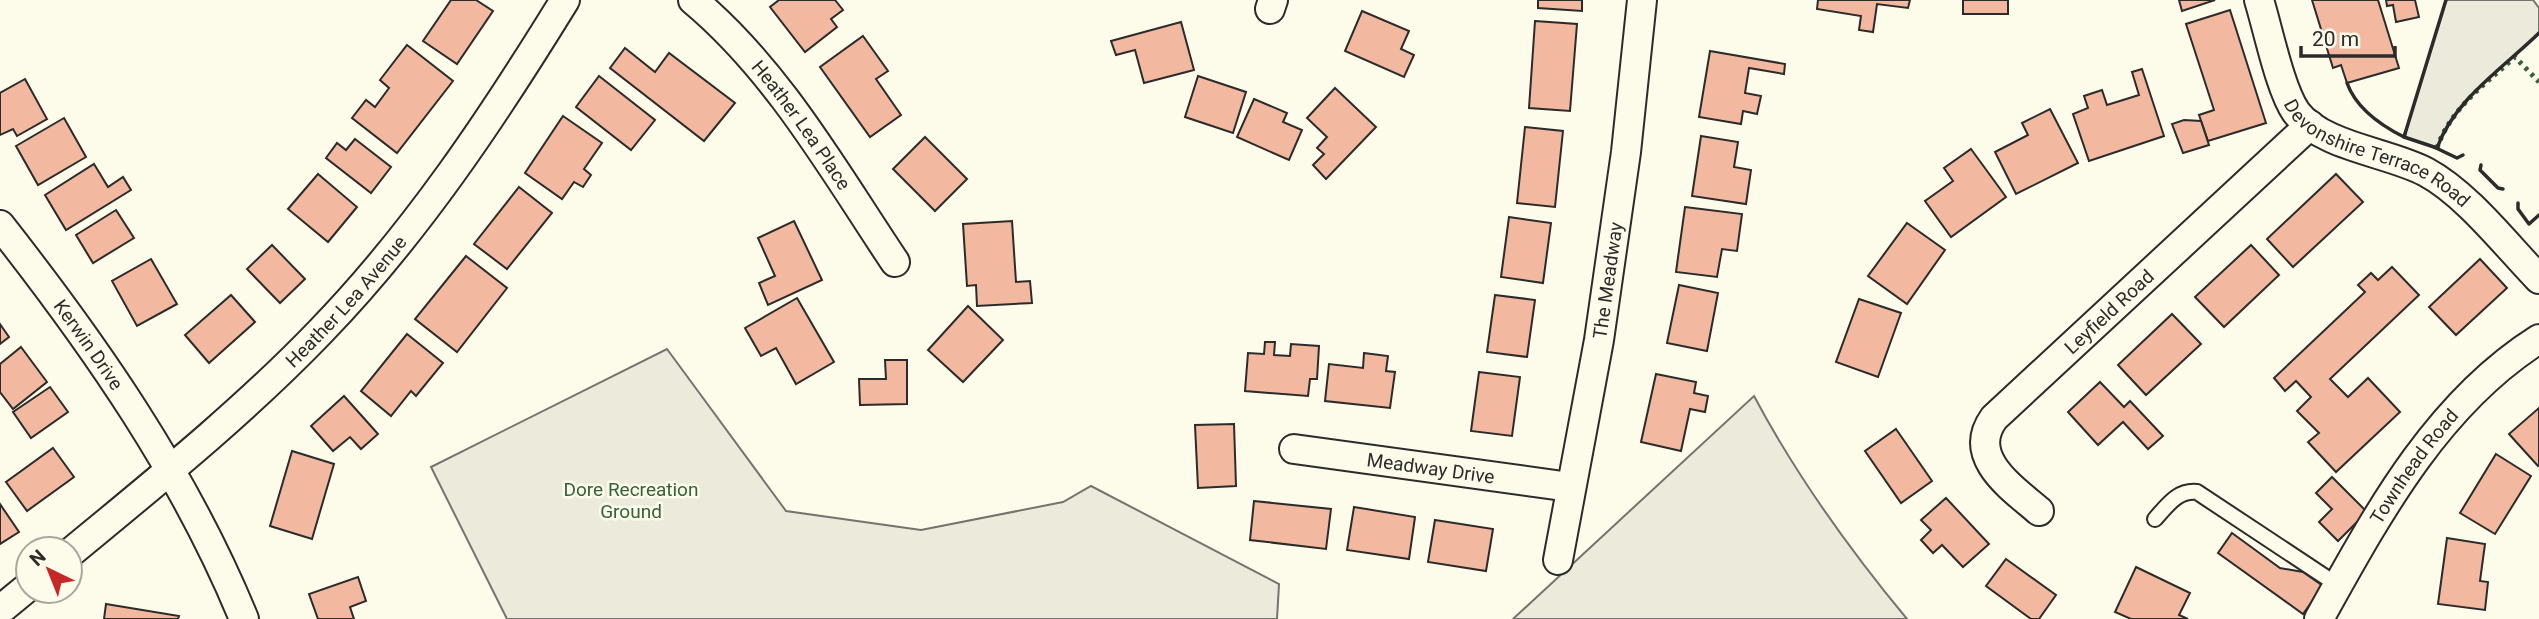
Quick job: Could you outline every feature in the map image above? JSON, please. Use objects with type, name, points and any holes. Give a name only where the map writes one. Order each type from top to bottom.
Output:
[{"type":"street","name":"Heather Lea Avenue","points":[[84,541],[171,470],[284,369],[363,284],[477,136],[565,0]]},
{"type":"street","name":"Heather Lea Place","points":[[693,0],[762,68],[895,262]]},
{"type":"street","name":"The Meadway","points":[[1558,560],[1599,340],[1626,152],[1642,0]]},
{"type":"street","name":"Devonshire Terrace Road","points":[[2259,0],[2290,100],[2310,125],[2330,136],[2425,171],[2447,186],[2539,279]]},
{"type":"street","name":"Leyfield Road","points":[[2039,511],[1991,465],[1984,449],[1984,431],[1994,418],[2310,125]]},
{"type":"street","name":"Kerwin Drive","points":[[0,225],[89,343],[171,470],[201,522],[244,619]]},
{"type":"street","name":"Townhead Road","points":[[2327,617],[2339,586],[2405,475],[2443,421],[2479,384],[2539,339]]},
{"type":"street","name":"Meadway Drive","points":[[1294,449],[1570,487]]},
{"type":"street","points":[[0,610],[14,598]]},
{"type":"lane","points":[[2155,519],[2173,499],[2197,492],[2339,586]]},
{"type":"green space","points":[[2446,0],[2533,0],[2539,8],[2539,33],[2467,100],[2445,130],[2437,148],[2404,137]]},
{"type":"green space","name":"Dore Recreation Ground","points":[[667,349],[786,511],[921,530],[1063,502],[1091,486],[1279,584],[1277,619],[507,619],[431,467]]},
{"type":"green space","points":[[1754,396],[1825,512],[1907,619],[1513,619]]},
{"type":"building","points":[[451,0],[476,0],[493,11],[457,64],[423,41]]},
{"type":"building","points":[[779,0],[835,0],[843,10],[831,19],[837,27],[805,52],[770,7]]},
{"type":"building","points":[[1538,0],[1582,0],[1582,11],[1538,8]]},
{"type":"building","points":[[1818,0],[1910,0],[1908,8],[1877,4],[1873,32],[1859,30],[1861,16],[1817,9]]},
{"type":"building","points":[[1963,0],[2008,0],[2008,14],[1963,14]]},
{"type":"building","points":[[2179,0],[2215,0],[2182,11]]},
{"type":"building","points":[[2312,0],[2378,0],[2399,68],[2347,83],[2341,65],[2333,68]]},
{"type":"building","points":[[2386,0],[2415,0],[2419,17],[2396,22],[2393,5],[2387,6]]},
{"type":"building","points":[[2230,10],[2266,123],[2208,141],[2199,115],[2214,110],[2186,24]]},
{"type":"building","points":[[1362,11],[1409,31],[1401,49],[1414,55],[1404,77],[1345,51]]},
{"type":"building","points":[[1535,21],[1577,24],[1570,111],[1529,108]]},
{"type":"building","points":[[1181,22],[1194,70],[1144,83],[1135,50],[1116,55],[1111,41]]},
{"type":"building","points":[[863,36],[888,71],[876,79],[901,115],[870,137],[820,67]]},
{"type":"building","points":[[407,45],[453,81],[397,153],[352,118],[366,100],[375,107],[389,88],[380,80]]},
{"type":"building","points":[[625,48],[655,72],[669,53],[735,103],[704,141],[610,68]]},
{"type":"building","points":[[1710,51],[1785,64],[1784,74],[1749,68],[1745,93],[1761,96],[1757,114],[1743,111],[1741,124],[1699,117]]},
{"type":"building","points":[[2142,69],[2164,136],[2089,161],[2073,114],[2088,108],[2084,96],[2102,90],[2107,105],[2139,95],[2132,72]]},
{"type":"building","points":[[599,76],[655,120],[631,150],[576,107]]},
{"type":"building","points":[[1198,76],[1246,92],[1233,133],[1185,117]]},
{"type":"building","points":[[25,79],[47,119],[17,136],[13,129],[0,135],[0,93]]},
{"type":"building","points":[[1335,88],[1376,127],[1326,179],[1313,165],[1324,154],[1317,148],[1327,137],[1307,118]]},
{"type":"building","points":[[1254,99],[1287,113],[1283,122],[1302,130],[1289,160],[1237,137]]},
{"type":"building","points":[[2050,109],[2078,163],[2016,194],[1995,152],[2028,135],[2022,123]]},
{"type":"building","points":[[563,116],[602,143],[584,169],[591,175],[583,187],[574,182],[562,199],[525,173]]},
{"type":"building","points":[[64,118],[86,157],[38,185],[16,146]]},
{"type":"building","points":[[2184,120],[2201,121],[2209,145],[2183,153],[2172,124]]},
{"type":"building","points":[[1525,127],[1563,131],[1555,207],[1517,203]]},
{"type":"building","points":[[1701,136],[1738,142],[1734,167],[1751,170],[1746,204],[1692,196]]},
{"type":"building","points":[[925,137],[967,179],[935,211],[893,169]]},
{"type":"building","points":[[355,139],[391,167],[371,193],[326,158],[337,143],[346,150]]},
{"type":"building","points":[[1971,149],[2006,197],[1951,237],[1925,201],[1953,181],[1944,168]]},
{"type":"building","points":[[94,164],[108,187],[123,177],[131,190],[66,230],[45,195]]},
{"type":"building","points":[[318,174],[357,207],[328,242],[288,209]]},
{"type":"building","points":[[2336,174],[2363,202],[2293,267],[2267,239]]},
{"type":"building","points":[[519,187],[552,213],[507,269],[474,244]]},
{"type":"building","points":[[1685,207],[1742,214],[1737,251],[1722,249],[1717,277],[1676,272]]},
{"type":"building","points":[[116,210],[134,238],[93,263],[76,235]]},
{"type":"building","points":[[1509,217],[1551,223],[1543,283],[1501,277]]},
{"type":"building","points":[[794,221],[822,280],[768,305],[759,283],[775,276],[758,238]]},
{"type":"building","points":[[1012,221],[1016,282],[1030,281],[1032,303],[977,306],[976,285],[967,286],[963,224]]},
{"type":"building","points":[[1907,223],[1945,250],[1907,304],[1868,276]]},
{"type":"building","points":[[272,245],[305,279],[280,303],[247,269]]},
{"type":"building","points":[[2251,245],[2279,275],[2224,327],[2195,297]]},
{"type":"building","points":[[466,256],[507,288],[457,352],[415,319]]},
{"type":"building","points":[[151,259],[177,304],[137,326],[112,281]]},
{"type":"building","points":[[2480,259],[2507,288],[2456,335],[2429,307]]},
{"type":"building","points":[[2392,267],[2419,295],[2330,379],[2348,397],[2368,378],[2400,412],[2336,472],[2308,442],[2319,433],[2297,411],[2311,397],[2296,381],[2285,391],[2274,378],[2365,292],[2358,285],[2371,273],[2378,280]]},
{"type":"building","points":[[1679,285],[1718,293],[1707,351],[1667,343]]},
{"type":"building","points":[[231,295],[255,322],[209,363],[185,335]]},
{"type":"building","points":[[1495,295],[1535,300],[1527,357],[1487,352]]},
{"type":"building","points":[[797,298],[834,362],[796,384],[776,348],[761,356],[745,328]]},
{"type":"building","points":[[1859,299],[1901,313],[1878,377],[1836,362]]},
{"type":"building","points":[[968,306],[1003,340],[963,382],[928,350]]},
{"type":"building","points":[[2172,314],[2201,344],[2146,395],[2118,365]]},
{"type":"building","points":[[0,324],[9,337],[0,344]]},
{"type":"building","points":[[407,334],[443,363],[416,396],[411,391],[391,416],[361,391]]},
{"type":"building","points":[[1265,342],[1275,342],[1274,355],[1290,356],[1291,344],[1319,346],[1317,379],[1310,379],[1308,396],[1245,391],[1248,353],[1264,354]]},
{"type":"building","points":[[21,347],[47,382],[13,409],[0,392],[0,364]]},
{"type":"building","points":[[1364,353],[1388,356],[1386,371],[1395,372],[1390,408],[1325,401],[1329,364],[1363,368]]},
{"type":"building","points":[[885,360],[907,360],[907,404],[860,405],[859,379],[886,379]]},
{"type":"building","points":[[1479,372],[1520,377],[1512,436],[1471,431]]},
{"type":"building","points":[[1656,374],[1696,382],[1694,393],[1708,396],[1705,412],[1690,409],[1681,451],[1641,442]]},
{"type":"building","points":[[2100,382],[2124,407],[2130,401],[2163,436],[2148,449],[2123,422],[2098,445],[2068,412]]},
{"type":"building","points":[[50,387],[68,412],[31,438],[13,412]]},
{"type":"building","points":[[344,396],[378,434],[361,449],[350,437],[333,451],[311,426]]},
{"type":"building","points":[[2539,408],[2539,465],[2538,466],[2509,434]]},
{"type":"building","points":[[1234,424],[1236,486],[1198,488],[1195,425]]},
{"type":"building","points":[[1896,429],[1932,481],[1901,503],[1865,451]]},
{"type":"building","points":[[53,448],[74,477],[27,511],[6,482]]},
{"type":"building","points":[[292,451],[334,464],[312,539],[270,526]]},
{"type":"building","points":[[2496,454],[2531,476],[2495,534],[2460,513]]},
{"type":"building","points":[[2332,477],[2367,512],[2338,541],[2319,522],[2332,509],[2316,493]]},
{"type":"building","points":[[1946,498],[1989,544],[1963,567],[1942,545],[1933,553],[1921,540],[1931,530],[1921,520]]},
{"type":"building","points":[[1254,501],[1331,509],[1326,549],[1250,540]]},
{"type":"building","points":[[0,504],[19,532],[0,544]]},
{"type":"building","points":[[1354,507],[1415,517],[1409,559],[1347,550]]},
{"type":"building","points":[[1435,520],[1493,529],[1486,571],[1428,562]]},
{"type":"building","points":[[2232,533],[2280,568],[2303,572],[2323,586],[2303,614],[2218,553]]},
{"type":"building","points":[[2447,538],[2485,544],[2480,581],[2488,582],[2485,610],[2438,604]]},
{"type":"building","points":[[2006,559],[2056,595],[2039,619],[2031,619],[1986,586]]},
{"type":"building","points":[[2136,567],[2190,593],[2179,615],[2188,619],[2131,619],[2115,612]]},
{"type":"building","points":[[358,577],[366,601],[350,607],[354,619],[318,619],[309,594]]},
{"type":"building","points":[[106,604],[179,616],[178,619],[104,619]]},
{"type":"hedge","points":[[2437,148],[2460,109],[2515,57],[2539,82]]},
{"type":"wall","points":[[2446,0],[2404,137],[2437,148],[2445,130],[2467,100],[2539,33]]},
{"type":"wall","points":[[2347,83],[2363,108],[2396,133],[2404,137],[2405,134]]},
{"type":"wall","points":[[2434,147],[2457,158],[2463,155]]},
{"type":"wall","points":[[2481,165],[2480,170],[2498,188],[2503,189]]},
{"type":"wall","points":[[2518,203],[2518,209],[2529,224],[2539,215]]}]
